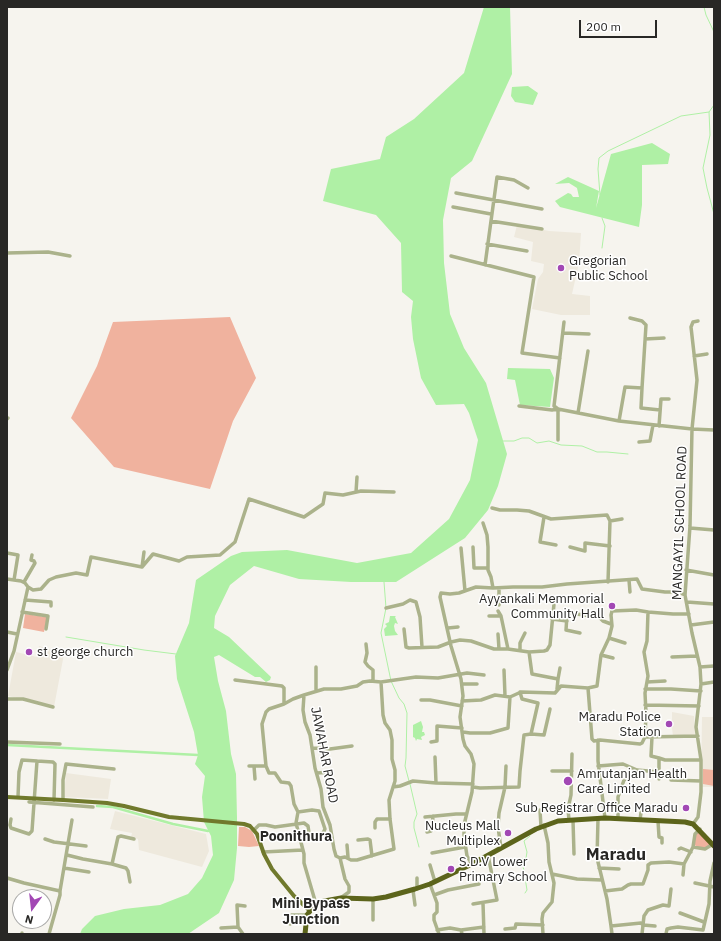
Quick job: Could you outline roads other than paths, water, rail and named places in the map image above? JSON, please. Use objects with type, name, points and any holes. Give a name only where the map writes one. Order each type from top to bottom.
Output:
[{"type":"highway","points":[[305,934],[308,913],[319,902],[341,898],[373,899],[415,889],[432,883],[472,864],[542,826],[558,821],[606,818],[685,822],[694,824],[713,845]]},
{"type":"main road","points":[[7,797],[35,801],[63,800],[124,806],[181,819],[244,824],[250,826],[257,834],[263,852],[276,875],[308,913]]},
{"type":"street","points":[[485,265],[497,177],[514,180],[528,188]]},
{"type":"street","points":[[456,193],[542,209]]},
{"type":"street","points":[[453,207],[492,214]]},
{"type":"street","points":[[490,221],[542,229]]},
{"type":"street","points":[[487,244],[527,251]]},
{"type":"street","points":[[7,253],[48,252],[70,256]]},
{"type":"street","points":[[451,256],[534,277],[522,353],[560,358]]},
{"type":"street","points":[[630,318],[642,321],[646,325],[641,408],[660,410]]},
{"type":"street","name":"MANGAYIL SCHOOL ROAD","points":[[694,824],[698,817],[700,805],[701,760],[696,727],[701,684],[700,667],[686,595],[686,570],[690,528],[692,429],[697,380],[691,327],[693,322],[698,321]]},
{"type":"street","points":[[558,440],[558,409],[554,406],[564,322]]},
{"type":"street","points":[[563,332],[589,334]]},
{"type":"street","points":[[645,339],[664,338]]},
{"type":"street","points":[[578,413],[588,351]]},
{"type":"street","points":[[694,356],[707,354]]},
{"type":"street","points":[[619,421],[625,387],[642,388]]},
{"type":"street","points":[[659,426],[661,399],[669,399]]},
{"type":"street","points":[[520,406],[552,410],[558,409],[619,421],[659,426],[714,430]]},
{"type":"street","points":[[639,442],[650,441],[653,425]]},
{"type":"street","points":[[356,492],[357,477]]},
{"type":"street","points":[[142,568],[154,554],[179,561],[187,557],[220,555],[235,542],[249,499],[304,517],[323,504],[325,493],[343,495],[361,491],[394,492]]},
{"type":"street","points":[[492,508],[500,510],[529,511],[551,519],[607,516],[610,521],[608,582]]},
{"type":"street","points":[[544,517],[540,542],[556,545]]},
{"type":"street","points":[[610,521],[622,519]]},
{"type":"street","points":[[483,523],[487,535],[488,568],[493,583],[493,588]]},
{"type":"street","points":[[690,528],[714,530]]},
{"type":"street","points":[[570,547],[585,550],[585,544],[610,546]]},
{"type":"street","points":[[473,547],[474,568],[488,568]]},
{"type":"street","points":[[461,548],[465,591]]},
{"type":"street","points":[[142,568],[144,552]]},
{"type":"street","points":[[7,553],[18,555],[14,580]]},
{"type":"street","points":[[24,582],[35,563],[31,560],[32,555]]},
{"type":"street","points":[[7,579],[24,582],[33,590],[41,589],[49,580],[76,573],[87,575],[91,556],[142,568]]},
{"type":"street","points":[[686,570],[714,575]]},
{"type":"street","points":[[472,864],[467,856],[465,847],[464,825],[473,785],[474,764],[471,754],[465,746],[460,717],[462,706],[462,684],[440,594],[442,592],[450,594],[476,587],[542,588],[567,584],[637,579],[642,589],[678,592],[686,595]]},
{"type":"street","points":[[629,580],[630,592]]},
{"type":"street","points":[[7,670],[28,587]]},
{"type":"street","points":[[499,588],[499,605]]},
{"type":"street","points":[[24,600],[51,602],[51,606]]},
{"type":"street","points":[[386,608],[403,604],[410,600],[416,602],[420,617],[422,647]]},
{"type":"street","points":[[687,602],[714,604]]},
{"type":"street","points":[[404,629],[406,647],[438,647],[460,640],[471,641],[494,649],[520,650],[528,652],[547,650],[550,645],[554,604]]},
{"type":"street","points":[[462,701],[481,700],[495,695],[510,697],[520,692],[531,691],[555,693],[560,686],[588,688],[597,686],[600,655],[609,638],[612,624],[612,611],[636,610],[673,614],[689,614]]},
{"type":"street","points":[[498,611],[501,616],[508,649]]},
{"type":"street","points":[[22,612],[48,616],[46,629]]},
{"type":"street","points":[[588,688],[592,739],[594,741],[642,743],[645,737],[645,689],[648,676],[644,652],[647,641],[648,612]]},
{"type":"street","points":[[580,633],[566,630],[569,613],[599,617],[603,621],[612,624]]},
{"type":"street","points":[[489,616],[501,616]]},
{"type":"street","points":[[552,619],[567,621]]},
{"type":"street","points":[[691,625],[714,622]]},
{"type":"street","points":[[448,628],[458,627]]},
{"type":"street","points":[[7,632],[17,634]]},
{"type":"street","points":[[520,650],[520,643],[525,633]]},
{"type":"street","points":[[498,634],[499,649]]},
{"type":"street","points":[[609,638],[625,643]]},
{"type":"street","points":[[366,644],[367,653],[365,662],[373,670],[373,681]]},
{"type":"street","points":[[528,652],[532,674],[558,679]]},
{"type":"street","points":[[600,655],[613,658]]},
{"type":"street","points":[[672,657],[697,656]]},
{"type":"street","points":[[700,667],[714,666]]},
{"type":"street","points":[[316,667],[316,691]]},
{"type":"street","points":[[557,689],[560,668]]},
{"type":"street","points":[[504,670],[505,696]]},
{"type":"street","name":"JAWAHAR ROAD","points":[[341,898],[349,892],[349,886],[345,879],[340,858],[336,856],[330,825],[323,807],[321,789],[310,735],[305,722],[303,710],[304,695],[316,691],[358,686],[363,682],[381,682],[416,677],[438,678],[460,673],[484,675]]},
{"type":"street","points":[[235,680],[282,686],[284,688],[284,704]]},
{"type":"street","points":[[647,682],[665,681]]},
{"type":"street","points":[[340,858],[348,857],[351,860],[357,860],[394,849],[395,846],[390,819],[389,800],[395,781],[395,770],[392,759],[392,740],[390,730],[385,723],[383,715],[381,682]]},
{"type":"street","points":[[701,684],[714,682]]},
{"type":"street","points":[[462,684],[477,684]]},
{"type":"street","points":[[645,689],[701,691]]},
{"type":"street","points":[[520,692],[522,699],[538,703],[531,734]]},
{"type":"street","points":[[304,695],[293,698],[284,704],[269,709],[262,721],[266,766],[269,772],[275,773],[280,782],[289,783],[291,786],[294,804],[298,812],[296,823],[303,850],[304,863],[316,904]]},
{"type":"street","points":[[431,742],[437,741],[437,726],[463,730],[470,733],[490,733],[508,728],[510,697]]},
{"type":"street","points":[[7,699],[23,700],[53,707]]},
{"type":"street","points":[[421,700],[430,700],[462,706]]},
{"type":"street","points":[[645,705],[699,706]]},
{"type":"street","points":[[393,787],[413,781],[473,785],[480,788],[520,787],[520,771],[524,735],[544,735],[550,709]]},
{"type":"street","points":[[645,737],[698,736]]},
{"type":"street","points":[[652,737],[651,756],[665,760],[701,760]]},
{"type":"street","points":[[598,740],[598,766],[606,818]]},
{"type":"street","points":[[7,742],[60,744]]},
{"type":"street","points":[[312,748],[330,749],[352,746]]},
{"type":"street","points":[[572,754],[571,795],[568,809],[571,820],[574,854]]},
{"type":"street","points":[[435,757],[436,783]]},
{"type":"street","points":[[659,758],[659,779]]},
{"type":"street","points":[[18,798],[19,772],[22,760],[53,762],[55,764],[55,801],[93,806]]},
{"type":"street","points":[[11,819],[11,828],[29,834],[32,831],[37,761]]},
{"type":"street","points":[[63,800],[63,780],[66,764],[114,769]]},
{"type":"street","points":[[598,766],[623,764],[637,770],[659,772]]},
{"type":"street","points":[[249,766],[266,766]]},
{"type":"street","points":[[254,766],[254,779]]},
{"type":"street","points":[[501,848],[498,827],[499,813],[505,787],[506,766]]},
{"type":"street","points":[[552,770],[572,771]]},
{"type":"street","points":[[618,819],[618,798],[624,780],[635,775],[637,770]]},
{"type":"street","points":[[317,773],[332,772]]},
{"type":"street","points":[[672,780],[701,781]]},
{"type":"street","points":[[29,802],[35,801]]},
{"type":"street","points":[[640,820],[642,804]]},
{"type":"street","points":[[254,830],[259,825],[285,826],[296,823],[304,823],[308,826],[309,833],[312,836],[323,833],[325,829],[319,811],[312,810],[298,812]]},
{"type":"street","points":[[540,810],[542,826],[548,843],[549,862],[554,883],[552,902],[543,913],[544,934]]},
{"type":"street","points":[[425,817],[466,814]]},
{"type":"street","points":[[428,832],[431,831],[432,828],[433,816]]},
{"type":"street","points":[[375,828],[377,819],[390,819]]},
{"type":"street","points":[[598,819],[597,858],[605,891],[612,934]]},
{"type":"street","points":[[49,934],[60,895],[72,820]]},
{"type":"street","points":[[658,821],[659,837],[662,838],[662,842]]},
{"type":"street","points":[[683,875],[684,864],[693,847],[694,838],[700,829]]},
{"type":"street","points":[[112,864],[118,837],[122,836],[134,839]]},
{"type":"street","points":[[45,839],[54,842],[86,846]]},
{"type":"street","points":[[358,840],[370,840],[372,856]]},
{"type":"street","points":[[693,847],[705,849],[713,845]]},
{"type":"street","points":[[347,846],[348,857]]},
{"type":"street","points":[[432,853],[465,847]]},
{"type":"street","points":[[679,849],[681,848],[691,852]]},
{"type":"street","points":[[263,852],[303,850]]},
{"type":"street","points":[[67,855],[126,868],[130,882]]},
{"type":"street","points":[[473,904],[497,900],[488,855]]},
{"type":"street","points":[[605,891],[622,889],[631,884],[643,884],[648,870],[648,865],[650,863],[670,862],[684,864]]},
{"type":"street","points":[[666,934],[667,929],[678,927],[696,929],[703,932],[712,886],[714,863]]},
{"type":"street","points":[[430,865],[437,912],[434,915],[434,920],[438,932],[450,928],[461,932],[484,927]]},
{"type":"street","points":[[64,868],[89,872]]},
{"type":"street","points":[[599,868],[619,869]]},
{"type":"street","points":[[552,874],[577,879],[602,880]]},
{"type":"street","points":[[7,878],[60,891]]},
{"type":"street","points":[[415,905],[417,878]]},
{"type":"street","points":[[695,883],[712,886]]},
{"type":"street","points":[[434,895],[457,888],[479,884]]},
{"type":"street","points":[[642,934],[644,916],[648,910],[663,905],[668,906],[671,889]]},
{"type":"street","points":[[373,899],[373,920]]},
{"type":"street","points":[[483,903],[484,934]]},
{"type":"street","points":[[242,934],[238,926],[237,904],[245,906]]},
{"type":"street","points":[[290,924],[291,915],[308,913]]},
{"type":"street","points":[[680,913],[704,922]]},
{"type":"street","points":[[611,926],[635,923],[655,926]]},
{"type":"street","points":[[505,929],[515,928],[516,924],[543,925]]},
{"type":"street","points":[[220,928],[238,926]]},
{"type":"street","points":[[696,929],[696,934]]},
{"type":"waterway","points":[[704,7],[714,32]]},
{"type":"waterway","points":[[714,105],[709,112],[710,135],[703,168],[714,214]]},
{"type":"waterway","points":[[600,195],[598,169],[599,158],[608,151],[681,116],[709,112]]},
{"type":"waterway","points":[[602,218],[605,226],[602,248]]},
{"type":"waterway","points":[[503,441],[514,441],[522,438],[529,438],[537,443],[549,441],[561,445],[582,446],[597,452],[628,454]]},
{"type":"waterway","points":[[384,582],[386,608],[381,633],[391,681],[399,698],[404,704],[407,713],[405,766],[409,781]]},
{"type":"waterway","points":[[66,637],[176,654]]},
{"type":"waterway","points":[[7,745],[198,755]]},
{"type":"waterway","points":[[410,784],[417,814],[414,822],[414,828],[419,847]]},
{"type":"waterway","points":[[97,806],[113,807],[173,824],[208,831]]},
{"type":"waterway","points":[[525,893],[527,890],[522,859],[526,858],[527,852],[524,841],[530,836]]},
{"type":"place","name":"Gregorian Public School","points":[[561,268]]},
{"type":"place","name":"Ayyankali Memmorial Community Hall","points":[[612,606]]},
{"type":"place","name":"st george church","points":[[29,652]]},
{"type":"place","name":"Maradu Police Station","points":[[669,724]]},
{"type":"place","name":"Amrutanjan Health Care Limited","points":[[568,781]]},
{"type":"place","name":"Sub Registrar Office Maradu","points":[[686,808]]},
{"type":"place","name":"Nucleus Mall Multiplex","points":[[508,833]]},
{"type":"place","name":"S.D.V Lower Primary School","points":[[451,869]]},
{"type":"district","name":"Poonithura","points":[[296,837]]},
{"type":"district","name":"Maradu","points":[[616,855]]},
{"type":"district","name":"Mini Bypass Junction","points":[[311,912]]}]
